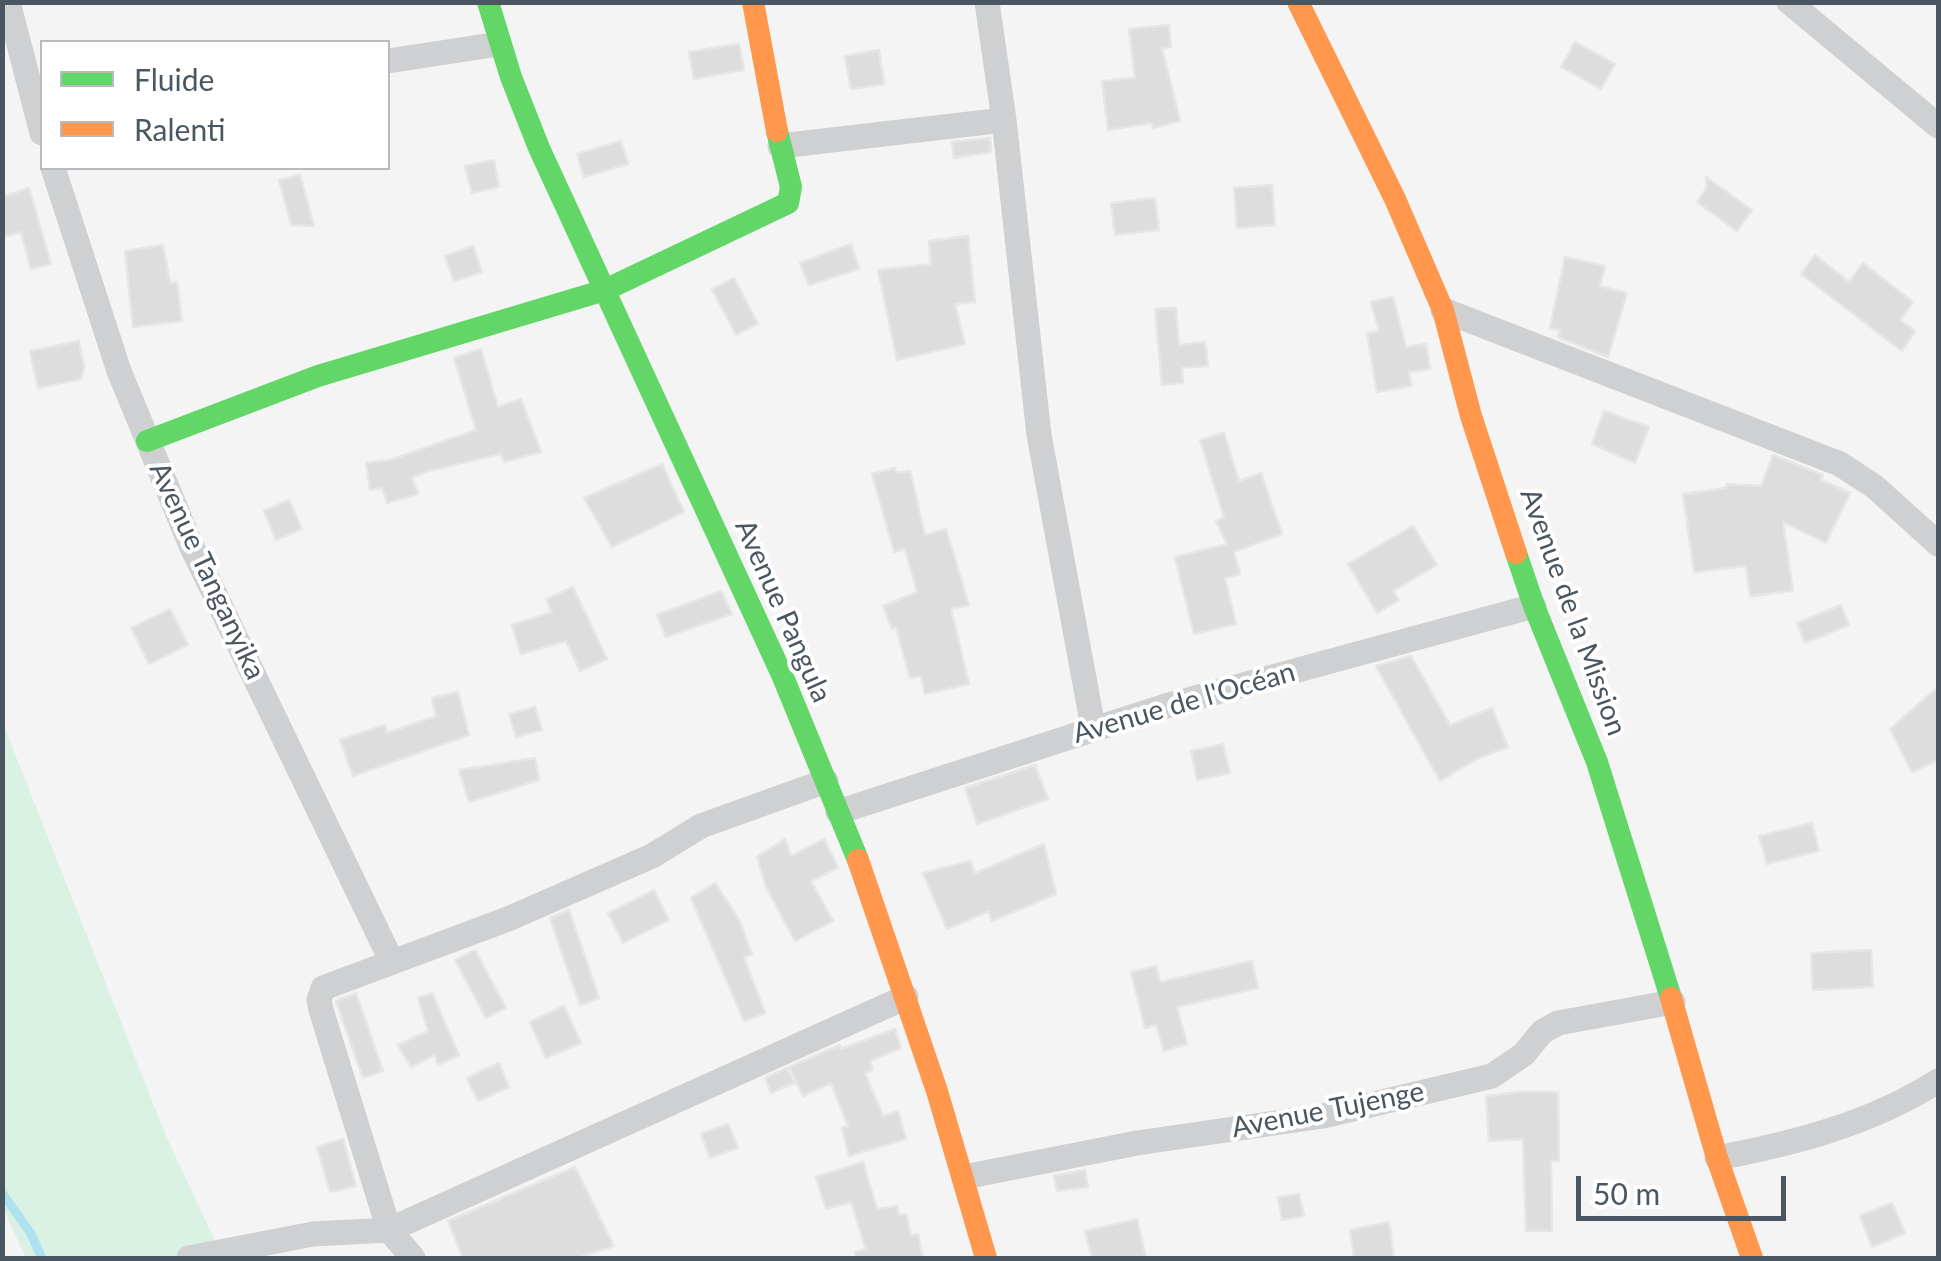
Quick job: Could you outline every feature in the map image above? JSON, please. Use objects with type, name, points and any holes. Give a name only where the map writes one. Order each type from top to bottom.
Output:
[{"type":"street","points":[[8,2],[40,120]]},
{"type":"street","name":"Avenue Pangula","points":[[488,2],[498,44],[533,138],[748,597],[826,781],[906,997],[986,1258]]},
{"type":"street","points":[[147,441],[318,376],[605,290],[788,203],[792,194],[752,2]]},
{"type":"street","points":[[987,2],[1039,435],[1092,728]]},
{"type":"street","name":"Avenue de la Mission","points":[[1298,2],[1395,200],[1443,310],[1471,416],[1534,606],[1597,762],[1717,1158],[1752,1258]]},
{"type":"street","points":[[1789,2],[1938,126]]},
{"type":"street","points":[[390,61],[498,44]]},
{"type":"street","points":[[780,146],[1004,120]]},
{"type":"street","name":"Avenue Tanganyika","points":[[55,170],[119,372],[190,543],[392,962]]},
{"type":"street","points":[[1443,310],[1840,464],[1875,487],[1938,544]]},
{"type":"street","name":"Avenue de l'Océan","points":[[838,812],[1092,728],[1534,606]]},
{"type":"street","points":[[413,1258],[389,1230],[318,1000],[323,988],[562,896],[652,856],[701,826],[826,781]]},
{"type":"street","points":[[189,1258],[312,1234],[389,1230],[906,997]]},
{"type":"street","name":"Avenue Tujenge","points":[[964,1177],[1137,1144],[1322,1116],[1474,1080],[1507,1068],[1542,1032],[1558,1023],[1672,1002]]},
{"type":"street","points":[[1717,1158],[1784,1145],[1857,1123],[1938,1081]]},
{"type":"green space","points":[[2,721],[166,1136],[223,1258],[26,1258],[3,1208]]},
{"type":"building","points":[[1169,25],[1171,47],[1162,48],[1180,121],[1153,128],[1152,123],[1108,130],[1102,81],[1135,78],[1129,29]]},
{"type":"building","points":[[1575,42],[1615,64],[1601,89],[1561,67]]},
{"type":"building","points":[[739,44],[744,70],[694,79],[689,52]]},
{"type":"building","points":[[879,50],[884,84],[851,89],[845,56]]},
{"type":"building","points":[[990,138],[991,152],[954,158],[952,142]]},
{"type":"building","points":[[621,141],[628,164],[584,177],[577,154]]},
{"type":"building","points":[[494,160],[499,187],[472,193],[465,166]]},
{"type":"building","points":[[300,175],[314,226],[291,225],[279,180]]},
{"type":"building","points":[[1706,177],[1752,210],[1737,231],[1697,202],[1706,189]]},
{"type":"building","points":[[1272,185],[1275,225],[1237,228],[1234,188]]},
{"type":"building","points":[[29,188],[51,264],[31,269],[21,232],[2,237],[2,197]]},
{"type":"building","points":[[1155,198],[1159,230],[1115,235],[1111,203]]},
{"type":"building","points":[[968,236],[975,302],[955,304],[965,344],[897,360],[878,270],[931,264],[929,241]]},
{"type":"building","points":[[851,244],[859,269],[809,285],[800,263]]},
{"type":"building","points":[[163,245],[170,283],[177,282],[182,321],[133,327],[125,251]]},
{"type":"building","points":[[473,246],[482,272],[454,281],[445,256]]},
{"type":"building","points":[[1815,255],[1849,282],[1863,263],[1913,302],[1900,320],[1915,331],[1902,351],[1801,274]]},
{"type":"building","points":[[1565,257],[1605,266],[1600,286],[1627,293],[1608,357],[1558,337],[1560,330],[1550,328]]},
{"type":"building","points":[[734,278],[758,324],[736,335],[712,289]]},
{"type":"building","points":[[1393,297],[1406,347],[1426,344],[1430,369],[1409,372],[1411,386],[1377,392],[1367,333],[1379,331],[1371,302]]},
{"type":"building","points":[[1176,308],[1179,345],[1205,342],[1208,366],[1182,368],[1183,383],[1162,385],[1155,309]]},
{"type":"building","points":[[79,341],[84,367],[81,379],[38,388],[30,351]]},
{"type":"building","points":[[481,349],[498,407],[521,399],[541,452],[504,462],[501,454],[428,471],[412,477],[418,494],[387,503],[382,488],[370,490],[366,463],[390,460],[476,430],[454,358]]},
{"type":"building","points":[[1604,411],[1649,427],[1635,463],[1592,444]]},
{"type":"building","points":[[1224,433],[1239,481],[1261,473],[1282,534],[1234,552],[1240,574],[1225,578],[1236,624],[1194,634],[1175,557],[1227,544],[1216,521],[1224,517],[1200,440]]},
{"type":"building","points":[[1773,455],[1823,475],[1821,480],[1850,493],[1826,543],[1783,522],[1793,591],[1750,596],[1746,566],[1694,572],[1683,494],[1726,488],[1727,484],[1761,486]]},
{"type":"building","points":[[662,464],[684,512],[612,547],[584,498]]},
{"type":"building","points":[[895,468],[896,473],[910,471],[925,535],[946,529],[969,605],[951,609],[969,684],[925,694],[921,676],[910,678],[896,627],[892,629],[883,606],[917,592],[905,549],[894,552],[872,474]]},
{"type":"building","points":[[289,500],[302,529],[276,540],[264,511]]},
{"type":"building","points":[[1413,526],[1437,565],[1393,591],[1399,600],[1377,613],[1348,564]]},
{"type":"building","points":[[573,587],[607,659],[580,671],[566,641],[521,654],[512,625],[552,612],[546,599]]},
{"type":"building","points":[[721,591],[732,614],[666,637],[657,615]]},
{"type":"building","points":[[1841,605],[1849,625],[1805,643],[1797,623]]},
{"type":"building","points":[[170,609],[188,645],[149,664],[131,628]]},
{"type":"building","points":[[1411,656],[1450,725],[1492,708],[1508,747],[1477,759],[1440,781],[1376,666]]},
{"type":"building","points":[[1938,687],[1938,760],[1912,772],[1890,729]]},
{"type":"building","points":[[458,692],[469,735],[353,776],[340,740],[385,725],[387,733],[436,716],[432,698]]},
{"type":"building","points":[[535,707],[542,730],[516,737],[509,714]]},
{"type":"building","points":[[1223,744],[1230,773],[1197,780],[1191,751]]},
{"type":"building","points":[[535,758],[539,780],[469,802],[459,770]]},
{"type":"building","points":[[1035,765],[1048,799],[977,824],[965,788]]},
{"type":"building","points":[[1812,823],[1819,851],[1767,864],[1759,836]]},
{"type":"building","points":[[785,839],[791,856],[824,839],[838,868],[811,881],[833,921],[795,941],[766,887],[757,857]]},
{"type":"building","points":[[1044,844],[1056,894],[992,921],[989,911],[947,929],[923,873],[970,861],[975,873]]},
{"type":"building","points":[[715,883],[739,920],[752,954],[744,957],[765,1013],[744,1021],[691,898]]},
{"type":"building","points":[[654,890],[669,920],[623,943],[608,913]]},
{"type":"building","points":[[569,910],[599,998],[580,1005],[550,918]]},
{"type":"building","points":[[475,950],[506,1008],[486,1018],[455,960]]},
{"type":"building","points":[[1871,950],[1873,987],[1813,990],[1811,953]]},
{"type":"building","points":[[1252,961],[1258,988],[1177,1007],[1187,1044],[1164,1051],[1156,1025],[1145,1028],[1131,972],[1156,966],[1160,982]]},
{"type":"building","points":[[356,993],[383,1071],[363,1078],[336,1001]]},
{"type":"building","points":[[432,993],[459,1055],[438,1065],[435,1055],[411,1067],[398,1045],[428,1031],[418,998]]},
{"type":"building","points":[[564,1006],[581,1043],[546,1058],[530,1022]]},
{"type":"building","points":[[895,1029],[901,1048],[870,1061],[873,1070],[865,1073],[883,1116],[898,1111],[906,1139],[849,1156],[842,1128],[848,1126],[831,1083],[803,1096],[789,1067],[840,1045],[841,1049]]},
{"type":"building","points":[[499,1063],[509,1087],[478,1101],[467,1078]]},
{"type":"building","points":[[787,1068],[794,1083],[771,1093],[765,1078]]},
{"type":"building","points":[[1558,1092],[1559,1161],[1551,1161],[1552,1231],[1526,1231],[1523,1139],[1489,1141],[1486,1096]]},
{"type":"building","points":[[728,1124],[738,1148],[710,1158],[701,1134]]},
{"type":"building","points":[[343,1139],[356,1186],[330,1192],[317,1147]]},
{"type":"building","points":[[863,1162],[877,1209],[897,1206],[899,1215],[906,1214],[911,1236],[918,1234],[923,1258],[856,1258],[855,1252],[866,1249],[851,1202],[826,1209],[816,1177]]},
{"type":"building","points":[[575,1167],[614,1246],[577,1258],[463,1258],[448,1221]]},
{"type":"building","points":[[1085,1170],[1088,1187],[1057,1191],[1054,1176]]},
{"type":"building","points":[[1299,1194],[1304,1216],[1282,1220],[1278,1197]]},
{"type":"building","points":[[1892,1203],[1905,1233],[1872,1247],[1860,1216]]},
{"type":"building","points":[[1137,1219],[1146,1258],[1092,1258],[1085,1231]]},
{"type":"building","points":[[1389,1222],[1394,1258],[1354,1258],[1350,1230]]},
{"type":"waterway","points":[[2,1193],[30,1232],[42,1258]]},
{"type":"traffic: fast","points":[[488,2],[511,77],[539,148],[783,677],[858,860]]},
{"type":"traffic: fast","points":[[147,441],[318,376],[605,290],[788,203],[791,187],[777,131]]},
{"type":"traffic: fast","points":[[1516,553],[1597,762],[1671,998]]},
{"type":"traffic: slow","points":[[753,2],[777,131]]},
{"type":"traffic: slow","points":[[1298,2],[1395,199],[1443,310],[1471,416],[1516,553]]},
{"type":"traffic: slow","points":[[858,860],[937,1091],[986,1258]]},
{"type":"traffic: slow","points":[[1671,998],[1717,1158],[1752,1258]]}]
